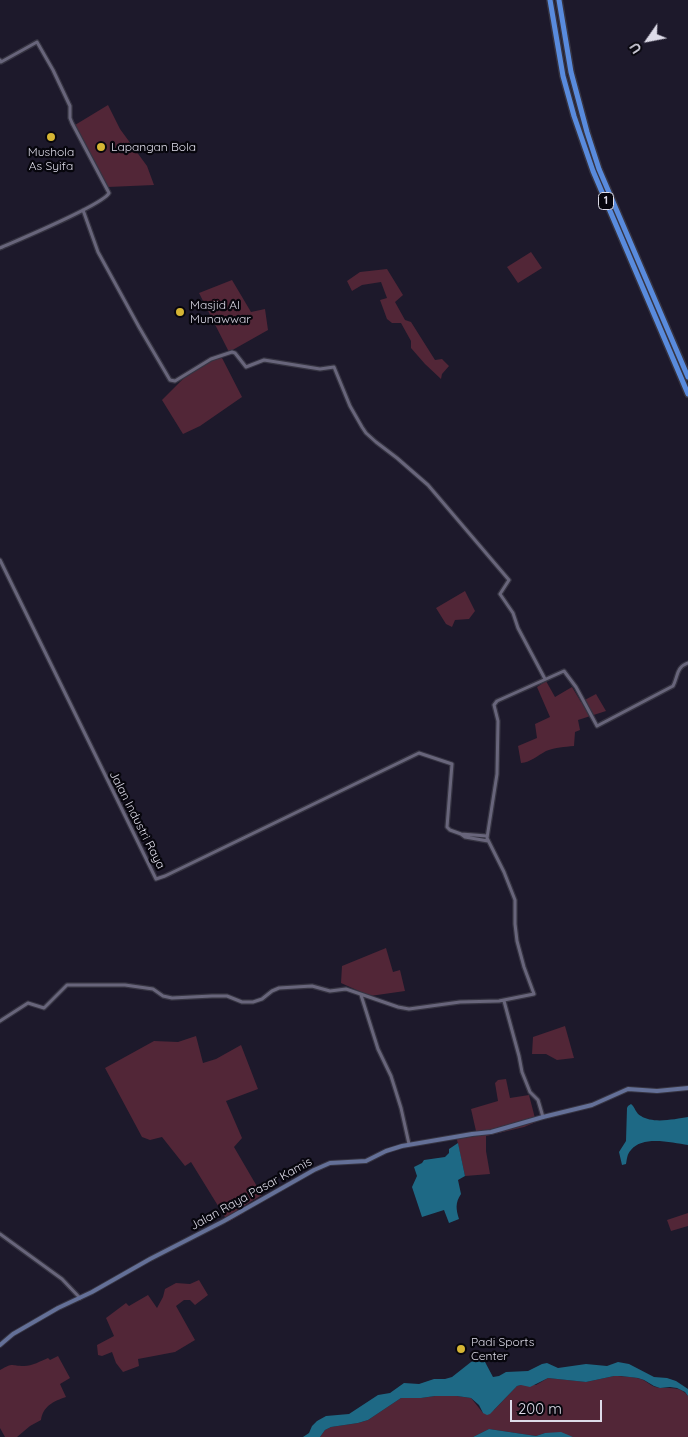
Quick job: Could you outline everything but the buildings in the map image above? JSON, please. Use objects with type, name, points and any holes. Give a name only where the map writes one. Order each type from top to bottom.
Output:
[{"type":"highway","name":"1","points":[[550,0],[554,31],[574,116],[593,171],[688,394]]},
{"type":"highway","name":"1","points":[[559,0],[571,72],[599,169],[688,377]]},
{"type":"main road","name":"Jalan Raya Pasar Kamis","points":[[0,1345],[58,1308],[92,1292],[324,1165],[336,1162],[366,1161],[386,1151],[409,1144],[491,1132],[592,1105],[628,1089],[657,1091],[688,1088]]},
{"type":"street","points":[[0,248],[83,210],[108,196],[109,190],[72,123],[70,106],[37,42],[1,61]]},
{"type":"street","points":[[83,210],[98,252],[170,380],[175,381],[211,359],[232,352],[235,353],[246,367],[264,360],[320,369],[334,367],[350,406],[366,433],[428,485],[509,580],[500,594],[513,613],[518,628],[545,680]]},
{"type":"street","name":"Jalan Industri Raya","points":[[0,560],[156,879],[419,753],[452,764],[447,824],[450,830],[488,839]]},
{"type":"street","points":[[0,1021],[28,1003],[44,1008],[68,985],[125,985],[153,989],[164,996],[172,998],[227,996],[242,1002],[253,1002],[262,999],[279,988],[306,986],[330,991],[346,989],[404,1009],[469,1001],[504,1000],[534,994],[524,968],[517,941],[515,900],[488,839],[497,774],[498,721],[494,705],[497,701],[562,671],[566,672],[597,726],[673,686],[682,665],[688,664]]},
{"type":"street","points":[[361,995],[378,1049],[391,1076],[409,1144]]},
{"type":"street","points":[[504,1000],[522,1072],[530,1092],[538,1100],[543,1117]]},
{"type":"street","points":[[0,1234],[62,1279],[80,1298]]},
{"type":"shaded area","points":[[108,105],[120,129],[147,166],[154,185],[108,187],[75,125]]},
{"type":"shaded area","points":[[531,252],[542,268],[518,283],[507,267]]},
{"type":"shaded area","points":[[387,269],[403,295],[395,302],[405,320],[411,322],[435,360],[442,359],[449,366],[442,374],[441,379],[411,348],[411,341],[401,323],[392,323],[387,319],[380,300],[387,298],[381,282],[362,285],[352,291],[347,281],[360,272]]},
{"type":"shaded area","points":[[232,280],[251,312],[265,309],[268,330],[229,352],[199,293]]},
{"type":"shaded area","points":[[221,356],[242,397],[200,426],[183,434],[162,400],[192,370]]},
{"type":"shaded area","points":[[465,591],[475,611],[469,619],[455,620],[452,627],[446,624],[436,608]]},
{"type":"shaded area","points":[[546,681],[555,697],[572,687],[581,702],[596,694],[606,711],[578,720],[580,730],[575,732],[574,746],[546,751],[531,760],[521,763],[518,746],[537,738],[535,724],[550,717],[537,687]]},
{"type":"shaded area","points":[[386,948],[393,972],[400,970],[405,991],[370,996],[341,983],[342,966]]},
{"type":"shaded area","points":[[565,1026],[574,1058],[557,1060],[546,1054],[532,1054],[533,1037]]},
{"type":"shaded area","points":[[196,1036],[203,1063],[216,1059],[241,1045],[258,1089],[226,1101],[242,1138],[234,1147],[262,1195],[242,1207],[244,1213],[228,1222],[191,1162],[185,1166],[162,1137],[150,1140],[142,1137],[105,1068],[154,1041],[178,1042]]},
{"type":"shaded area","points":[[506,1079],[510,1098],[529,1095],[536,1122],[524,1127],[486,1136],[486,1151],[490,1174],[465,1176],[456,1135],[476,1131],[471,1109],[498,1101],[495,1083],[498,1080]]},
{"type":"shaded area","points":[[688,1213],[688,1226],[671,1231],[667,1220]]},
{"type":"shaded area","points":[[199,1280],[208,1295],[195,1305],[190,1300],[184,1300],[176,1306],[195,1340],[175,1352],[138,1359],[139,1366],[123,1372],[116,1363],[112,1352],[102,1356],[98,1355],[97,1345],[114,1336],[106,1318],[126,1303],[129,1306],[148,1295],[157,1308],[165,1289],[176,1283],[190,1284]]},
{"type":"shaded area","points":[[58,1356],[70,1378],[60,1384],[66,1397],[50,1405],[44,1411],[41,1420],[17,1437],[5,1437],[0,1428],[0,1370],[10,1365],[30,1365]]},
{"type":"shaded area","points":[[614,1376],[638,1378],[655,1387],[677,1389],[684,1392],[688,1396],[688,1437],[573,1437],[545,1433],[536,1436],[489,1429],[473,1437],[320,1437],[325,1430],[331,1427],[368,1420],[401,1398],[457,1396],[471,1398],[483,1413],[494,1410],[517,1386],[536,1385],[548,1378],[586,1382]]},
{"type":"water","points":[[631,1104],[639,1115],[652,1120],[688,1117],[688,1145],[650,1141],[636,1145],[628,1155],[626,1164],[622,1165],[619,1152],[626,1141],[627,1108]]},
{"type":"water","points":[[458,1143],[465,1176],[458,1180],[461,1194],[457,1206],[459,1219],[449,1223],[444,1210],[422,1217],[412,1187],[417,1176],[414,1167],[424,1160],[445,1157],[449,1153],[449,1149]]},
{"type":"water","points":[[477,1359],[485,1362],[493,1377],[506,1372],[528,1371],[547,1363],[558,1368],[586,1364],[607,1366],[618,1362],[629,1364],[654,1377],[676,1381],[688,1389],[688,1396],[677,1388],[660,1388],[638,1378],[614,1376],[586,1382],[548,1378],[530,1387],[517,1386],[487,1415],[483,1413],[479,1405],[471,1398],[435,1396],[401,1398],[368,1420],[331,1427],[325,1430],[320,1437],[303,1437],[309,1433],[317,1421],[326,1416],[349,1414],[378,1395],[390,1393],[404,1383],[419,1384],[434,1379],[452,1377]]},
{"type":"water","points":[[489,1429],[536,1436],[545,1433],[561,1432],[573,1437],[473,1437]]},
{"type":"place","name":"Mushola As Syifa","points":[[51,137]]},
{"type":"place","name":"Lapangan Bola","points":[[101,147]]},
{"type":"place","name":"Masjid Al Munawwar","points":[[180,312]]},
{"type":"place","name":"Padi Sports Center","points":[[461,1349]]}]
